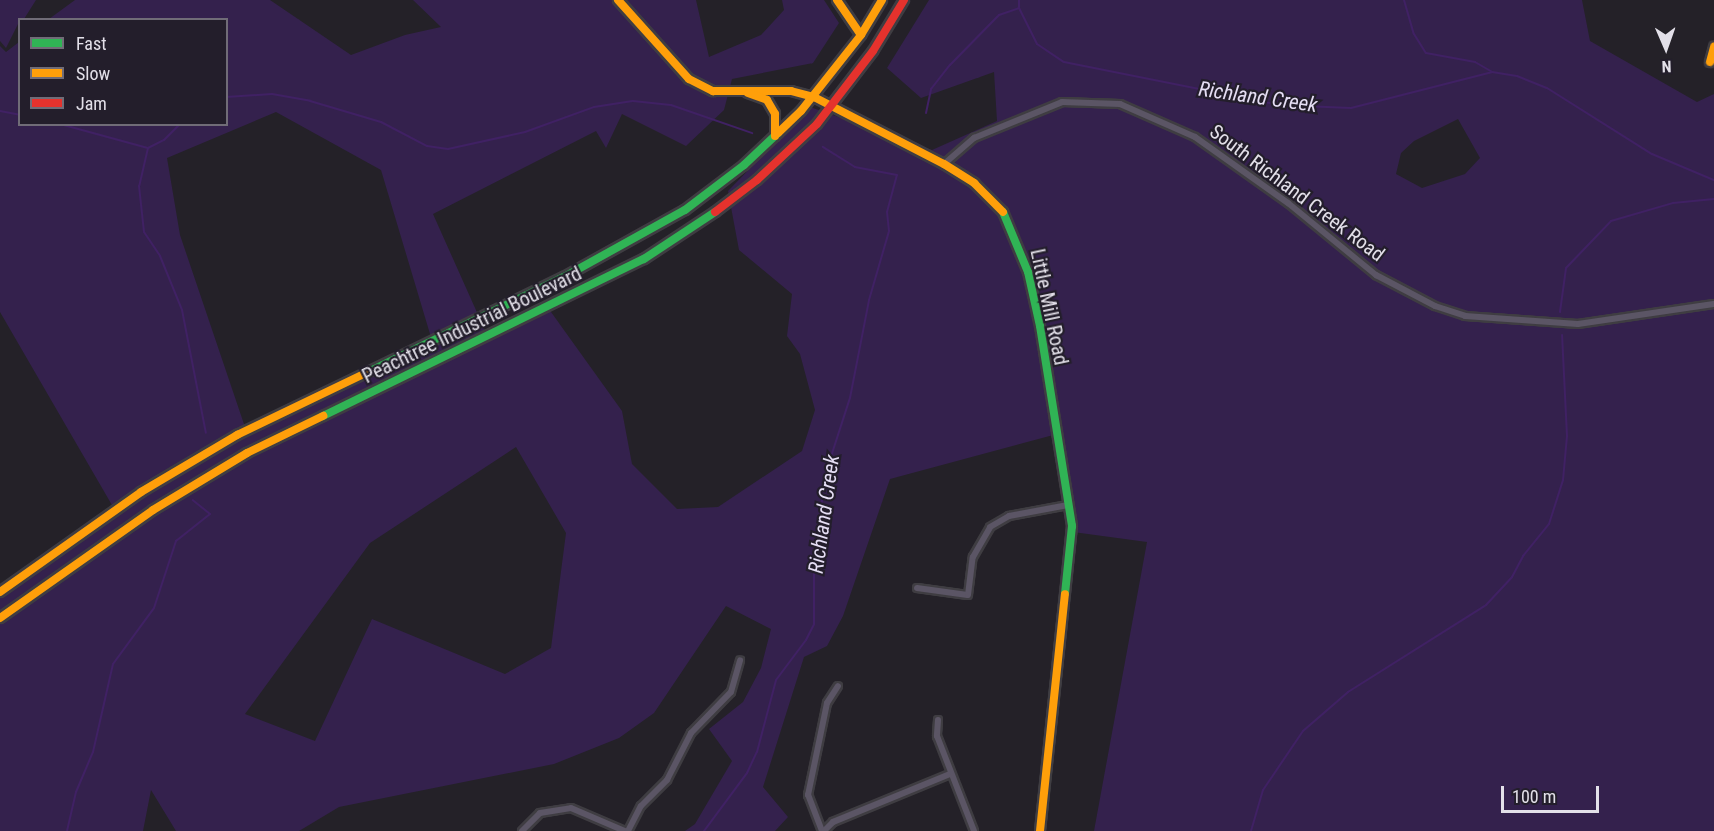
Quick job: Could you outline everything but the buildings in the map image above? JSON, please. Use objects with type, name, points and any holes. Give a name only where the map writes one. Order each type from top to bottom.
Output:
[{"type":"main road","name":"Little Mill Road","points":[[618,0],[689,79],[713,91],[748,93],[791,91],[814,97],[944,164],[974,183],[1006,215],[1017,240],[1040,326],[1068,505],[1072,550],[1040,831]]},
{"type":"main road","points":[[837,0],[861,35]]},
{"type":"main road","name":"Peachtree Industrial Boulevard","points":[[0,592],[141,492],[237,435],[564,277],[685,210],[775,136],[814,97],[861,35],[882,0]]},
{"type":"main road","name":"Peachtree Industrial Boulevard","points":[[0,618],[153,510],[247,453],[644,259],[698,226],[757,180],[817,124],[904,0]]},
{"type":"main road","points":[[1710,62],[1714,47]]},
{"type":"main road","points":[[748,93],[766,100],[775,114],[775,136]]},
{"type":"main road","points":[[478,319],[486,336]]},
{"type":"street","name":"South Richland Creek Road","points":[[944,164],[974,138],[1062,102],[1120,104],[1196,136],[1288,202],[1376,275],[1435,306],[1466,316],[1578,324],[1714,303]]},
{"type":"street","points":[[917,588],[969,595],[973,557],[990,527],[1009,516],[1068,505]]},
{"type":"street","points":[[522,831],[540,813],[564,808],[627,831],[641,806],[667,780],[691,733],[731,692],[740,660]]},
{"type":"street","points":[[838,686],[827,703],[807,795],[823,831],[833,822],[950,774]]},
{"type":"street","points":[[938,720],[937,736],[974,831]]},
{"type":"shaded area","points":[[0,0],[36,0],[25,18],[18,18],[18,24],[6,48],[0,41]]},
{"type":"shaded area","points":[[75,0],[270,0],[351,55],[405,35],[441,27],[413,0],[696,0],[709,57],[761,35],[784,10],[782,0],[824,0],[839,23],[813,63],[732,79],[724,110],[686,146],[622,114],[606,148],[596,131],[433,214],[488,337],[546,305],[622,411],[632,464],[677,509],[718,507],[802,451],[815,410],[800,354],[787,336],[792,294],[739,250],[728,191],[810,107],[932,150],[997,121],[994,72],[921,98],[887,68],[929,0],[1582,0],[1590,41],[1697,102],[1714,94],[1714,831],[1094,831],[1147,542],[1073,532],[1057,434],[890,479],[843,616],[827,646],[804,657],[763,787],[788,817],[775,831],[685,831],[695,824],[732,761],[709,729],[743,702],[761,668],[771,629],[726,606],[654,713],[619,738],[554,764],[339,807],[299,831],[176,831],[151,790],[143,831],[0,831],[0,593],[116,512],[0,312],[0,46],[6,52],[18,43],[18,126],[228,126],[228,18],[50,18]],"holes":[[[276,112],[381,170],[433,344],[246,430],[180,235],[167,158]],[[1458,119],[1480,158],[1465,174],[1422,188],[1396,174],[1401,153],[1414,141]],[[516,447],[566,533],[551,648],[505,674],[372,619],[315,741],[245,714],[370,543]]]},
{"type":"waterway","points":[[1019,0],[1019,8]]},
{"type":"waterway","points":[[1404,0],[1414,34],[1426,53],[1475,62],[1492,72]]},
{"type":"waterway","name":"Richland Creek","points":[[1019,8],[1037,44],[1064,62],[1279,105],[1351,108],[1492,72],[1517,76],[1547,88],[1652,154],[1714,180]]},
{"type":"waterway","name":"Richland Creek","points":[[926,113],[931,89],[950,65],[999,15],[1019,8]]},
{"type":"waterway","points":[[228,97],[272,94],[310,101],[381,122],[427,146],[448,149],[525,132],[594,107],[633,101],[671,105],[752,133]]},
{"type":"waterway","points":[[0,111],[18,115]]},
{"type":"waterway","points":[[67,126],[148,148],[164,140],[178,126]]},
{"type":"waterway","name":"Richland Creek","points":[[704,831],[747,773],[757,752],[776,680],[806,640],[814,624],[814,552],[827,469],[850,398],[869,300],[889,231],[887,212],[897,175],[855,167],[823,147]]},
{"type":"waterway","points":[[148,148],[139,186],[144,232],[160,256],[182,310],[206,433]]},
{"type":"waterway","points":[[1560,312],[1566,268],[1611,221],[1673,203],[1714,199]]},
{"type":"waterway","points":[[1251,831],[1263,790],[1303,731],[1348,692],[1486,605],[1512,577],[1523,556],[1549,524],[1563,480],[1567,436],[1562,335]]},
{"type":"waterway","points":[[67,831],[76,792],[93,752],[113,664],[154,608],[176,541],[210,514],[193,500]]},
{"type":"traffic: fast","points":[[366,373],[564,277],[685,210],[744,165],[778,133]]},
{"type":"traffic: fast","points":[[323,416],[644,259],[715,212]]},
{"type":"traffic: fast","points":[[1003,212],[1028,272],[1040,326],[1072,526],[1065,594]]},
{"type":"traffic: slow","points":[[618,0],[689,79],[713,91],[791,91],[814,97],[944,164],[974,183],[1003,212]]},
{"type":"traffic: slow","points":[[837,0],[861,35]]},
{"type":"traffic: slow","points":[[778,133],[801,111],[861,35],[882,0]]},
{"type":"traffic: slow","points":[[1710,62],[1714,47]]},
{"type":"traffic: slow","points":[[748,93],[767,100],[775,114],[775,136]]},
{"type":"traffic: slow","points":[[0,592],[141,492],[237,435],[366,373]]},
{"type":"traffic: slow","points":[[0,618],[153,510],[247,453],[323,416]]},
{"type":"traffic: slow","points":[[1040,831],[1065,594]]},
{"type":"traffic: jam","points":[[715,212],[757,180],[817,124],[873,51],[904,0]]}]
